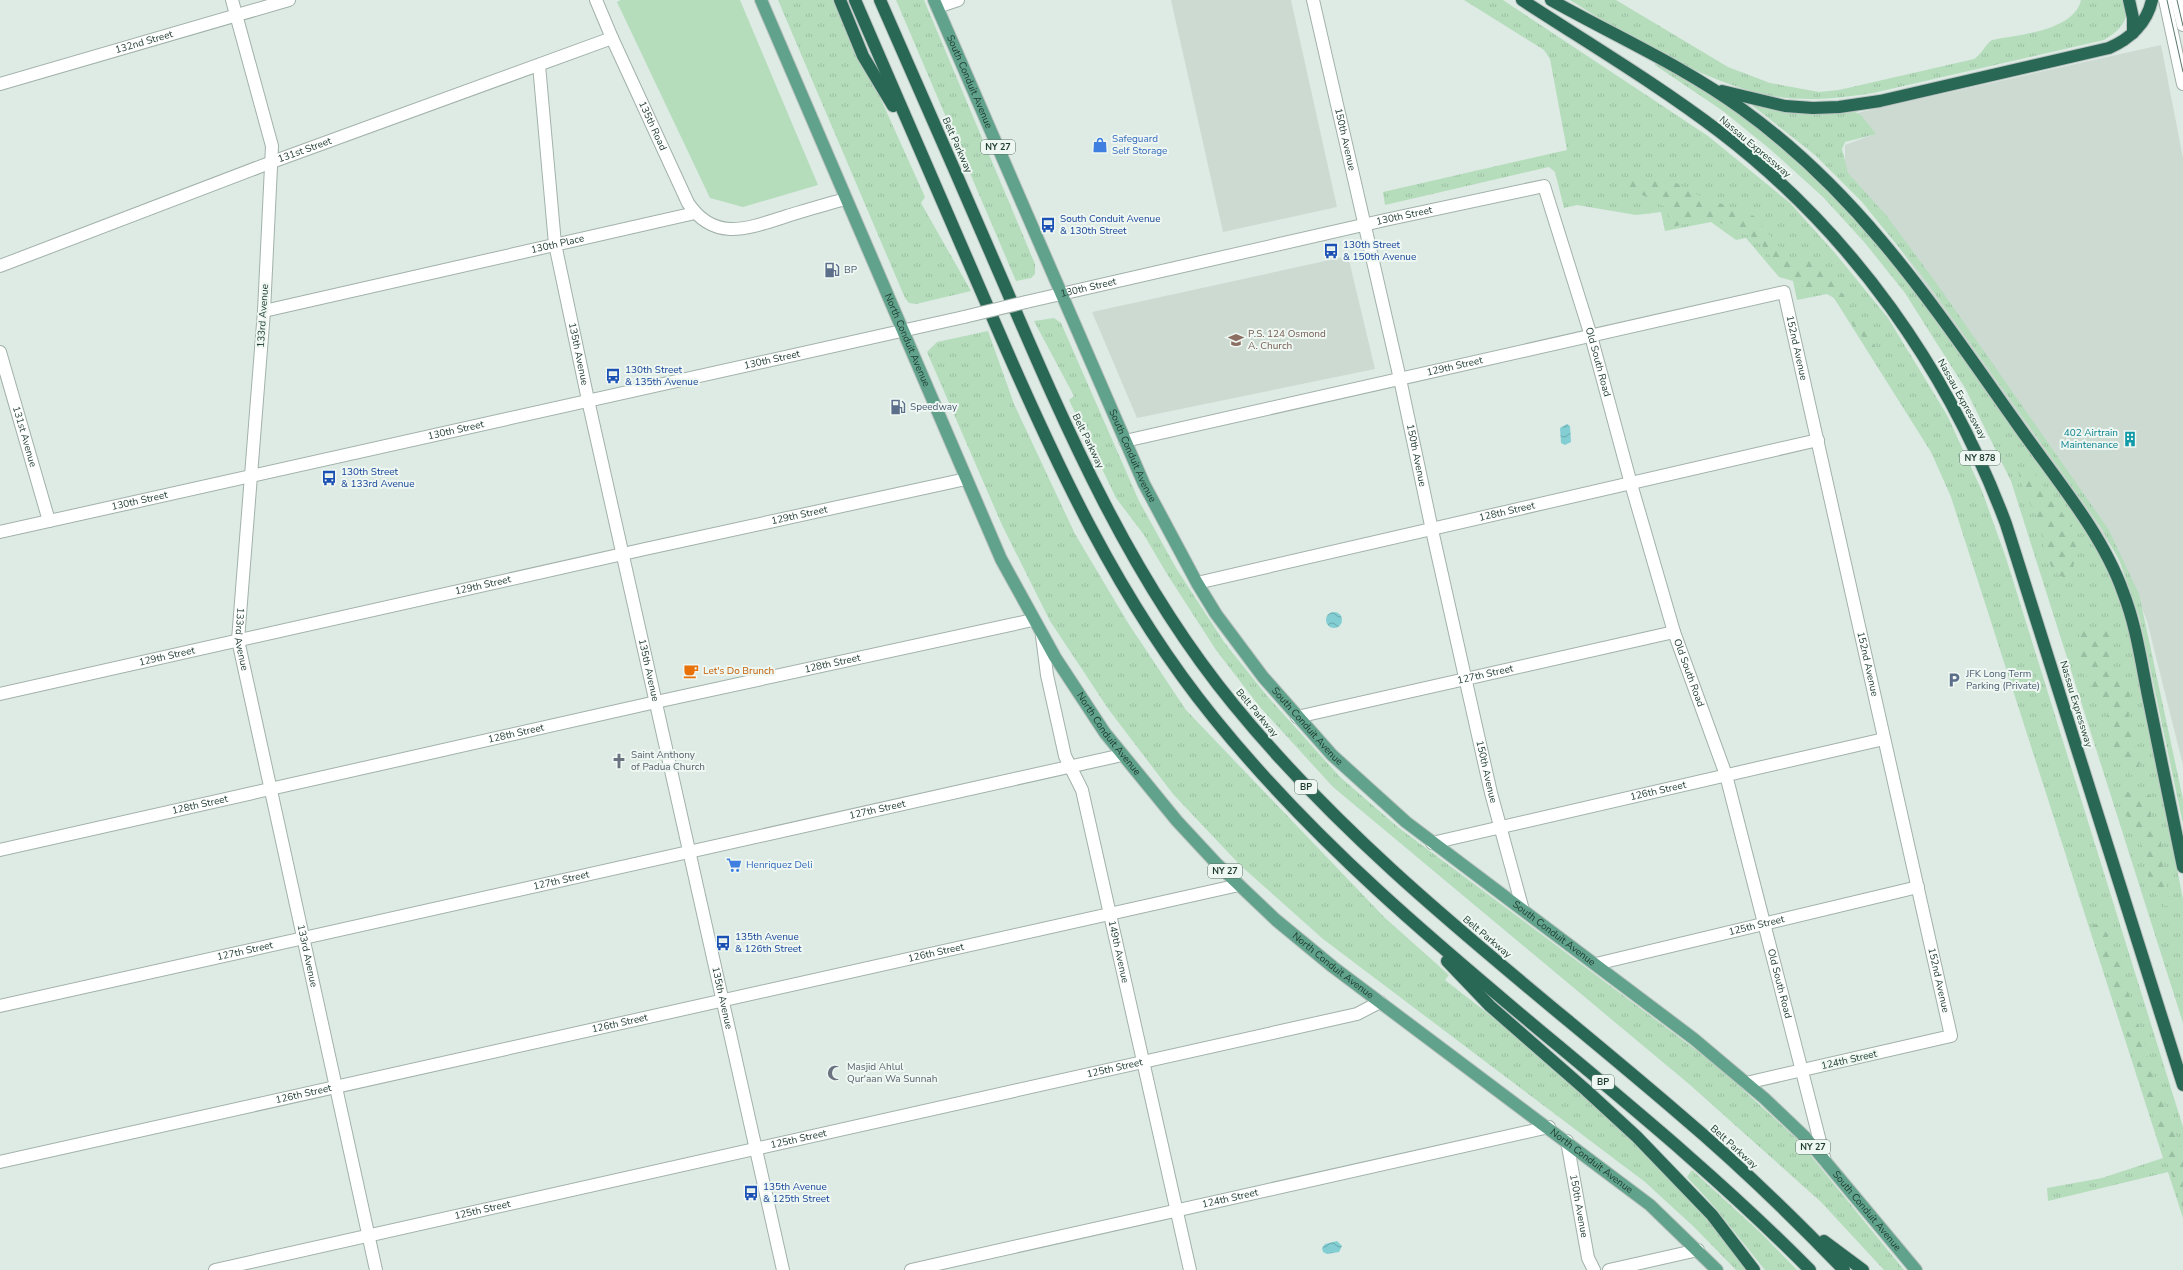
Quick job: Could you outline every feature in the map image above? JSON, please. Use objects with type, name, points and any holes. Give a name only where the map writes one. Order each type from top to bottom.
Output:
[{"type":"highway","points":[[840,0],[864,56],[919,147]]},
{"type":"highway","name":"BP","points":[[855,0],[1042,428],[1102,549],[1143,619],[1201,702],[1249,760],[1304,819],[1390,901],[1470,972],[1694,1160],[1810,1270]]},
{"type":"highway","name":"Belt Parkway","points":[[880,0],[1022,326],[1085,463],[1148,581],[1177,627],[1218,684],[1295,774],[1389,867],[1464,934],[1681,1116],[1784,1210],[1844,1270]]},
{"type":"highway","name":"Nassau Expressway","points":[[1522,0],[1701,118],[1774,177],[1824,226],[1856,262],[1885,298],[1928,361],[1971,438],[2006,524],[2183,1084]]},
{"type":"highway","points":[[1551,0],[1710,88],[1751,115],[1791,148],[1848,202],[1883,241],[1928,298],[2099,542],[2116,574],[2133,623],[2183,867]]},
{"type":"highway","points":[[2129,0],[2133,18],[2133,33]]},
{"type":"highway","points":[[1710,88],[1784,106],[1820,108],[1852,106],[2092,53],[2117,44],[2133,33],[2145,17],[2152,0]]},
{"type":"highway","points":[[1390,901],[1490,1006],[1586,1090],[1682,1183],[1712,1215],[1754,1270]]},
{"type":"highway","points":[[1784,1210],[1863,1270]]},
{"type":"main road","name":"North Conduit Avenue","points":[[761,0],[1001,559],[1042,636],[1080,697],[1122,755],[1177,822],[1239,885],[1293,935],[1380,1002],[1549,1127],[1650,1205],[1717,1270]]},
{"type":"main road","name":"South Conduit Avenue","points":[[935,4],[1124,441],[1160,518],[1197,583],[1239,645],[1297,717],[1366,787],[1432,843],[1596,964],[1694,1039],[1787,1119],[1825,1161],[1916,1270]]},
{"type":"street","name":"133rd Avenue","points":[[232,0],[272,146],[264,311],[238,640],[376,1270]]},
{"type":"street","name":"132nd Street","points":[[0,84],[289,0]]},
{"type":"street","points":[[596,0],[612,38]]},
{"type":"street","points":[[935,4],[958,0]]},
{"type":"street","name":"150th Avenue","points":[[1313,0],[1400,379],[1491,793],[1523,910]]},
{"type":"street","points":[[2165,0],[2183,84]]},
{"type":"street","points":[[2177,0],[2183,25]]},
{"type":"street","name":"131st Street","points":[[0,266],[272,162],[612,38]]},
{"type":"street","name":"135th Road","points":[[612,38],[688,203],[695,213]]},
{"type":"street","name":"135th Avenue","points":[[539,65],[555,244],[588,400],[783,1270]]},
{"type":"street","name":"130th Street","points":[[0,532],[903,331],[1365,225],[1544,186]]},
{"type":"street","name":"Old South Road","points":[[1544,186],[1591,336],[1631,484],[1674,632],[1726,775],[1762,923],[1803,1071],[1825,1161]]},
{"type":"street","points":[[695,213],[701,220],[718,227],[747,228],[846,199]]},
{"type":"street","name":"130th Place","points":[[264,311],[695,213]]},
{"type":"street","name":"129th Street","points":[[1124,441],[1784,292]]},
{"type":"street","name":"152nd Avenue","points":[[1784,292],[1951,1036]]},
{"type":"street","name":"131st Avenue","points":[[0,352],[49,521]]},
{"type":"street","name":"128th Street","points":[[1197,583],[1818,440]]},
{"type":"street","name":"129th Street","points":[[0,694],[623,554],[966,479]]},
{"type":"street","name":"128th Street","points":[[0,850],[656,702],[1033,620]]},
{"type":"street","name":"127th Street","points":[[1297,717],[1674,632]]},
{"type":"street","name":"149th Avenue","points":[[1042,636],[1050,690],[1065,756],[1082,790],[1190,1270]]},
{"type":"street","name":"126th Street","points":[[1432,843],[1884,739]]},
{"type":"street","name":"127th Street","points":[[0,1006],[1122,755]]},
{"type":"street","name":"126th Street","points":[[0,1162],[1239,885]]},
{"type":"street","name":"125th Street","points":[[1596,964],[1762,923],[1918,887]]},
{"type":"street","name":"125th Street","points":[[215,1270],[1358,1014],[1380,1002]]},
{"type":"street","name":"124th Street","points":[[1746,1083],[1951,1036]]},
{"type":"street","name":"124th Street","points":[[911,1270],[1549,1127]]},
{"type":"street","name":"150th Avenue","points":[[1567,1141],[1588,1258],[1594,1270]]},
{"type":"street","points":[[1609,1270],[1698,1250]]},
{"type":"shaded area","points":[[1171,0],[1291,0],[1337,207],[1223,232]]},
{"type":"shaded area","points":[[2161,45],[2183,158],[2183,765],[2147,621],[2127,569],[1845,171],[1845,145],[1872,135],[1857,113]]},
{"type":"shaded area","name":"P.S. 124 Osmond A. Church","points":[[1348,256],[1375,369],[1137,418],[1092,312]]},
{"type":"green space","points":[[621,0],[740,0],[818,185],[743,207],[710,198],[617,2]]},
{"type":"green space","points":[[778,0],[836,0],[925,197],[921,203],[971,291],[916,304],[909,303],[905,298]]},
{"type":"green space","points":[[896,0],[924,0],[1035,264],[1035,274],[1031,278],[1016,281]]},
{"type":"green space","points":[[1464,0],[1503,0],[1708,136],[1790,203],[1835,253],[1888,318],[1947,415],[1982,491],[2006,558],[2183,1127],[2183,1218],[2168,1172],[2048,1201],[2047,1188],[2102,1178],[2163,1158],[1951,497],[1931,452],[1834,298],[1827,294],[1797,300],[1793,281],[1779,277],[1746,238],[1736,240],[1711,222],[1665,231],[1661,212],[1636,215],[1577,205],[1564,208],[1555,172],[1549,167],[1385,205],[1383,192],[1567,150],[1550,59],[1544,50]]},
{"type":"green space","points":[[1570,0],[1616,0],[1728,67],[1770,83],[1819,92],[1839,90],[1974,59],[1992,40],[2044,30],[2068,19],[2076,10],[2081,0],[2123,0],[2126,7],[2126,13],[2123,24],[2115,33],[2104,40],[1873,93],[1836,98],[1798,99],[1773,96],[1747,90],[1694,70],[1617,29]]},
{"type":"green space","points":[[1656,61],[1727,102],[1831,188],[1914,285],[2093,538],[2116,581],[2129,626],[2183,899],[2183,1023],[2011,481],[1965,388],[1905,293],[1865,243],[1823,197],[1771,150],[1723,111],[1655,65]]},
{"type":"green space","points":[[1748,102],[1800,114],[1855,112],[1861,115],[1876,134],[1845,142],[1842,149],[1848,173],[1886,215],[1937,284],[2109,530],[2139,594],[2183,799],[2183,824],[2140,620],[2120,562],[2102,529],[1923,277],[1862,202],[1815,155]]},
{"type":"green space","points":[[1633,176],[1671,180],[1698,195],[1754,216],[1780,248],[1785,259],[1791,262],[1799,263],[1809,260],[1821,263],[1872,336],[1876,356],[1826,287],[1806,290],[1797,280],[1785,275],[1756,238],[1734,231],[1710,217],[1673,227],[1669,224],[1667,208],[1647,197],[1625,188]]},
{"type":"green space","points":[[1054,318],[1061,323],[1139,501],[1176,568],[1224,642],[1267,696],[1340,777],[1399,828],[1715,1064],[1798,1140],[1904,1270],[1884,1270],[1821,1202],[1689,1084],[1333,787],[1259,706],[1216,650],[1167,574],[1144,535],[1116,498],[1069,400],[1074,396],[1034,321]]},
{"type":"green space","points":[[988,331],[1014,404],[1075,534],[1128,623],[1186,710],[1384,917],[1449,975],[1445,980],[1532,1048],[1663,1170],[1709,1220],[1748,1270],[1736,1270],[1694,1227],[1645,1182],[1323,939],[1240,865],[1173,794],[1109,710],[1050,621],[1002,525],[927,352],[937,342]]},
{"type":"green space","points":[[2018,471],[2034,473],[2077,534],[2076,554],[2070,582],[2055,572],[2051,566],[2045,550],[2038,518],[2025,494]]},
{"type":"green space","points":[[2083,628],[2089,628],[2093,632],[2105,629],[2110,631],[2112,635],[2110,659],[2112,667],[2124,681],[2129,692],[2129,724],[2140,761],[2137,774],[2131,775],[2114,752],[2111,728],[2105,705],[2087,681],[2086,669],[2077,655],[2076,644]]},
{"type":"green space","points":[[2123,791],[2136,794],[2147,792],[2151,798],[2151,820],[2161,840],[2163,874],[2171,903],[2169,906],[2165,906],[2151,889],[2140,841],[2122,805],[2120,794]]},
{"type":"green space","points":[[2097,924],[2104,928],[2116,952],[2152,1071],[2183,1153],[2183,1209],[2092,925]]},
{"type":"green space","points":[[1692,1170],[1761,1233],[1797,1270],[1765,1270],[1712,1204],[1687,1177]]},
{"type":"water","points":[[1567,424],[1570,426],[1571,442],[1565,445],[1561,443],[1560,428]]},
{"type":"water","points":[[1334,612],[1340,614],[1342,620],[1340,626],[1334,628],[1328,626],[1326,620],[1328,614]]},
{"type":"water","points":[[1337,1241],[1342,1246],[1339,1252],[1327,1254],[1323,1252],[1322,1248],[1325,1244]]},
{"type":"tram line","points":[[2167,0],[2183,72]]},
{"type":"tram line","points":[[2177,0],[2183,26]]},
{"type":"place","name":"Safeguard Self Storage","points":[[1100,145]]},
{"type":"place","name":"South Conduit Avenue & 130th Street","points":[[1048,225]]},
{"type":"place","name":"130th Street & 150th Avenue","points":[[1331,251]]},
{"type":"place","name":"BP","points":[[832,270]]},
{"type":"place","name":"P.S. 124 Osmond A. Church","points":[[1236,340]]},
{"type":"place","name":"130th Street & 135th Avenue","points":[[613,376]]},
{"type":"place","name":"Speedway","points":[[898,407]]},
{"type":"place","name":"402 Airtrain Maintenance","points":[[2130,439]]},
{"type":"place","name":"130th Street & 133rd Avenue","points":[[329,478]]},
{"type":"place","name":"Let's Do Brunch","points":[[691,671]]},
{"type":"place","name":"JFK Long Term Parking (Private)","points":[[1954,680]]},
{"type":"place","name":"Saint Anthony of Padua Church","points":[[619,761]]},
{"type":"place","name":"Henriquez Deli","points":[[734,865]]},
{"type":"place","name":"135th Avenue & 126th Street","points":[[723,943]]},
{"type":"place","name":"Masjid Ahlul Qur'aan Wa Sunnah","points":[[835,1073]]},
{"type":"place","name":"135th Avenue & 125th Street","points":[[751,1193]]}]
